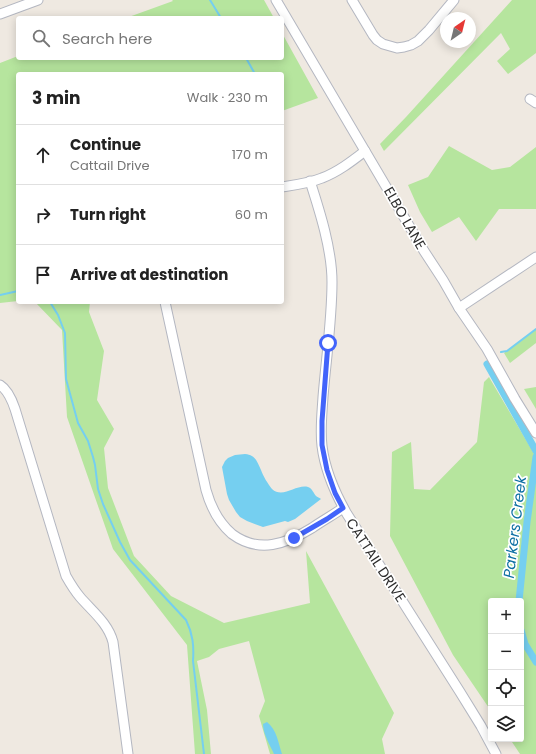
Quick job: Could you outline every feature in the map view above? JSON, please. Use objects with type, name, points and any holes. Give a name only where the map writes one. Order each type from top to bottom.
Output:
[{"type":"street","points":[[0,14],[23,3],[38,0]]},
{"type":"street","name":"ELBO LANE","points":[[276,0],[424,251],[459,308],[487,349],[536,433]]},
{"type":"street","points":[[352,0],[377,40],[383,44],[397,48],[411,45],[418,41],[454,0]]},
{"type":"street","points":[[284,188],[321,178],[334,172],[365,151]]},
{"type":"street","name":"CATTAIL DRIVE","points":[[310,181],[318,206],[332,270],[332,293],[322,421],[322,445],[327,470],[335,493],[343,508],[460,692],[496,754]]},
{"type":"street","points":[[459,308],[536,257]]},
{"type":"street","points":[[165,304],[208,495],[212,509],[223,525],[244,541],[261,545],[278,544],[302,534],[343,508]]},
{"type":"street","points":[[0,385],[8,393],[12,400],[66,576],[80,596],[107,626],[111,634],[128,754]]},
{"type":"green space","points":[[172,0],[264,0],[273,16],[132,16],[173,1]]},
{"type":"green space","points":[[512,0],[536,0],[536,53],[508,74],[497,61],[510,49],[501,33],[384,151],[380,144],[469,48],[476,48],[476,40]]},
{"type":"green space","points":[[284,37],[318,98],[284,110],[284,72],[16,72],[16,301],[0,303],[0,63],[16,57],[16,60],[284,60]]},
{"type":"green space","points":[[449,146],[492,170],[510,167],[536,147],[536,209],[499,209],[476,241],[459,217],[432,232],[420,212],[408,185],[428,177]]},
{"type":"green space","points":[[37,304],[90,304],[89,312],[104,351],[97,400],[114,429],[104,448],[108,488],[134,556],[171,596],[224,623],[310,603],[306,551],[394,713],[382,739],[385,754],[270,754],[259,716],[265,701],[249,641],[219,649],[209,657],[197,661],[207,710],[211,754],[195,754],[187,645],[113,549],[67,417],[62,330]]},
{"type":"green space","points":[[536,329],[536,343],[510,363],[504,353]]},
{"type":"green space","points":[[489,377],[536,457],[536,754],[520,754],[512,742],[524,742],[524,598],[488,598],[488,707],[453,655],[390,536],[392,452],[411,442],[414,489],[430,490],[477,442],[484,382]]},
{"type":"green space","points":[[536,387],[536,409],[524,389]]},
{"type":"water","points":[[245,454],[256,459],[267,482],[276,492],[285,492],[299,487],[308,487],[321,499],[295,519],[288,522],[285,521],[263,527],[240,517],[229,500],[222,467],[228,458],[235,455]]},
{"type":"water","points":[[267,722],[275,732],[282,754],[274,754],[265,736],[263,724]]},
{"type":"waterway","points":[[210,0],[220,16]]},
{"type":"waterway","points":[[247,60],[254,72]]},
{"type":"waterway","points":[[0,295],[16,291]]},
{"type":"waterway","points":[[51,304],[58,315],[65,333],[66,379],[78,423],[88,441],[93,457],[98,489],[103,504],[130,560],[186,620],[192,635],[193,661],[204,754]]},
{"type":"waterway","name":"Parkers Creek","points":[[501,352],[507,351],[536,329]]},
{"type":"waterway","name":"Parkers Creek","points":[[487,364],[536,451]]},
{"type":"waterway","name":"Parkers Creek","points":[[519,598],[527,522],[536,457]]},
{"type":"waterway","name":"Parkers Creek","points":[[522,634],[525,644],[536,662]]},
{"type":"route","points":[[294,538],[343,508],[335,493],[327,470],[321,434],[328,343]]}]
